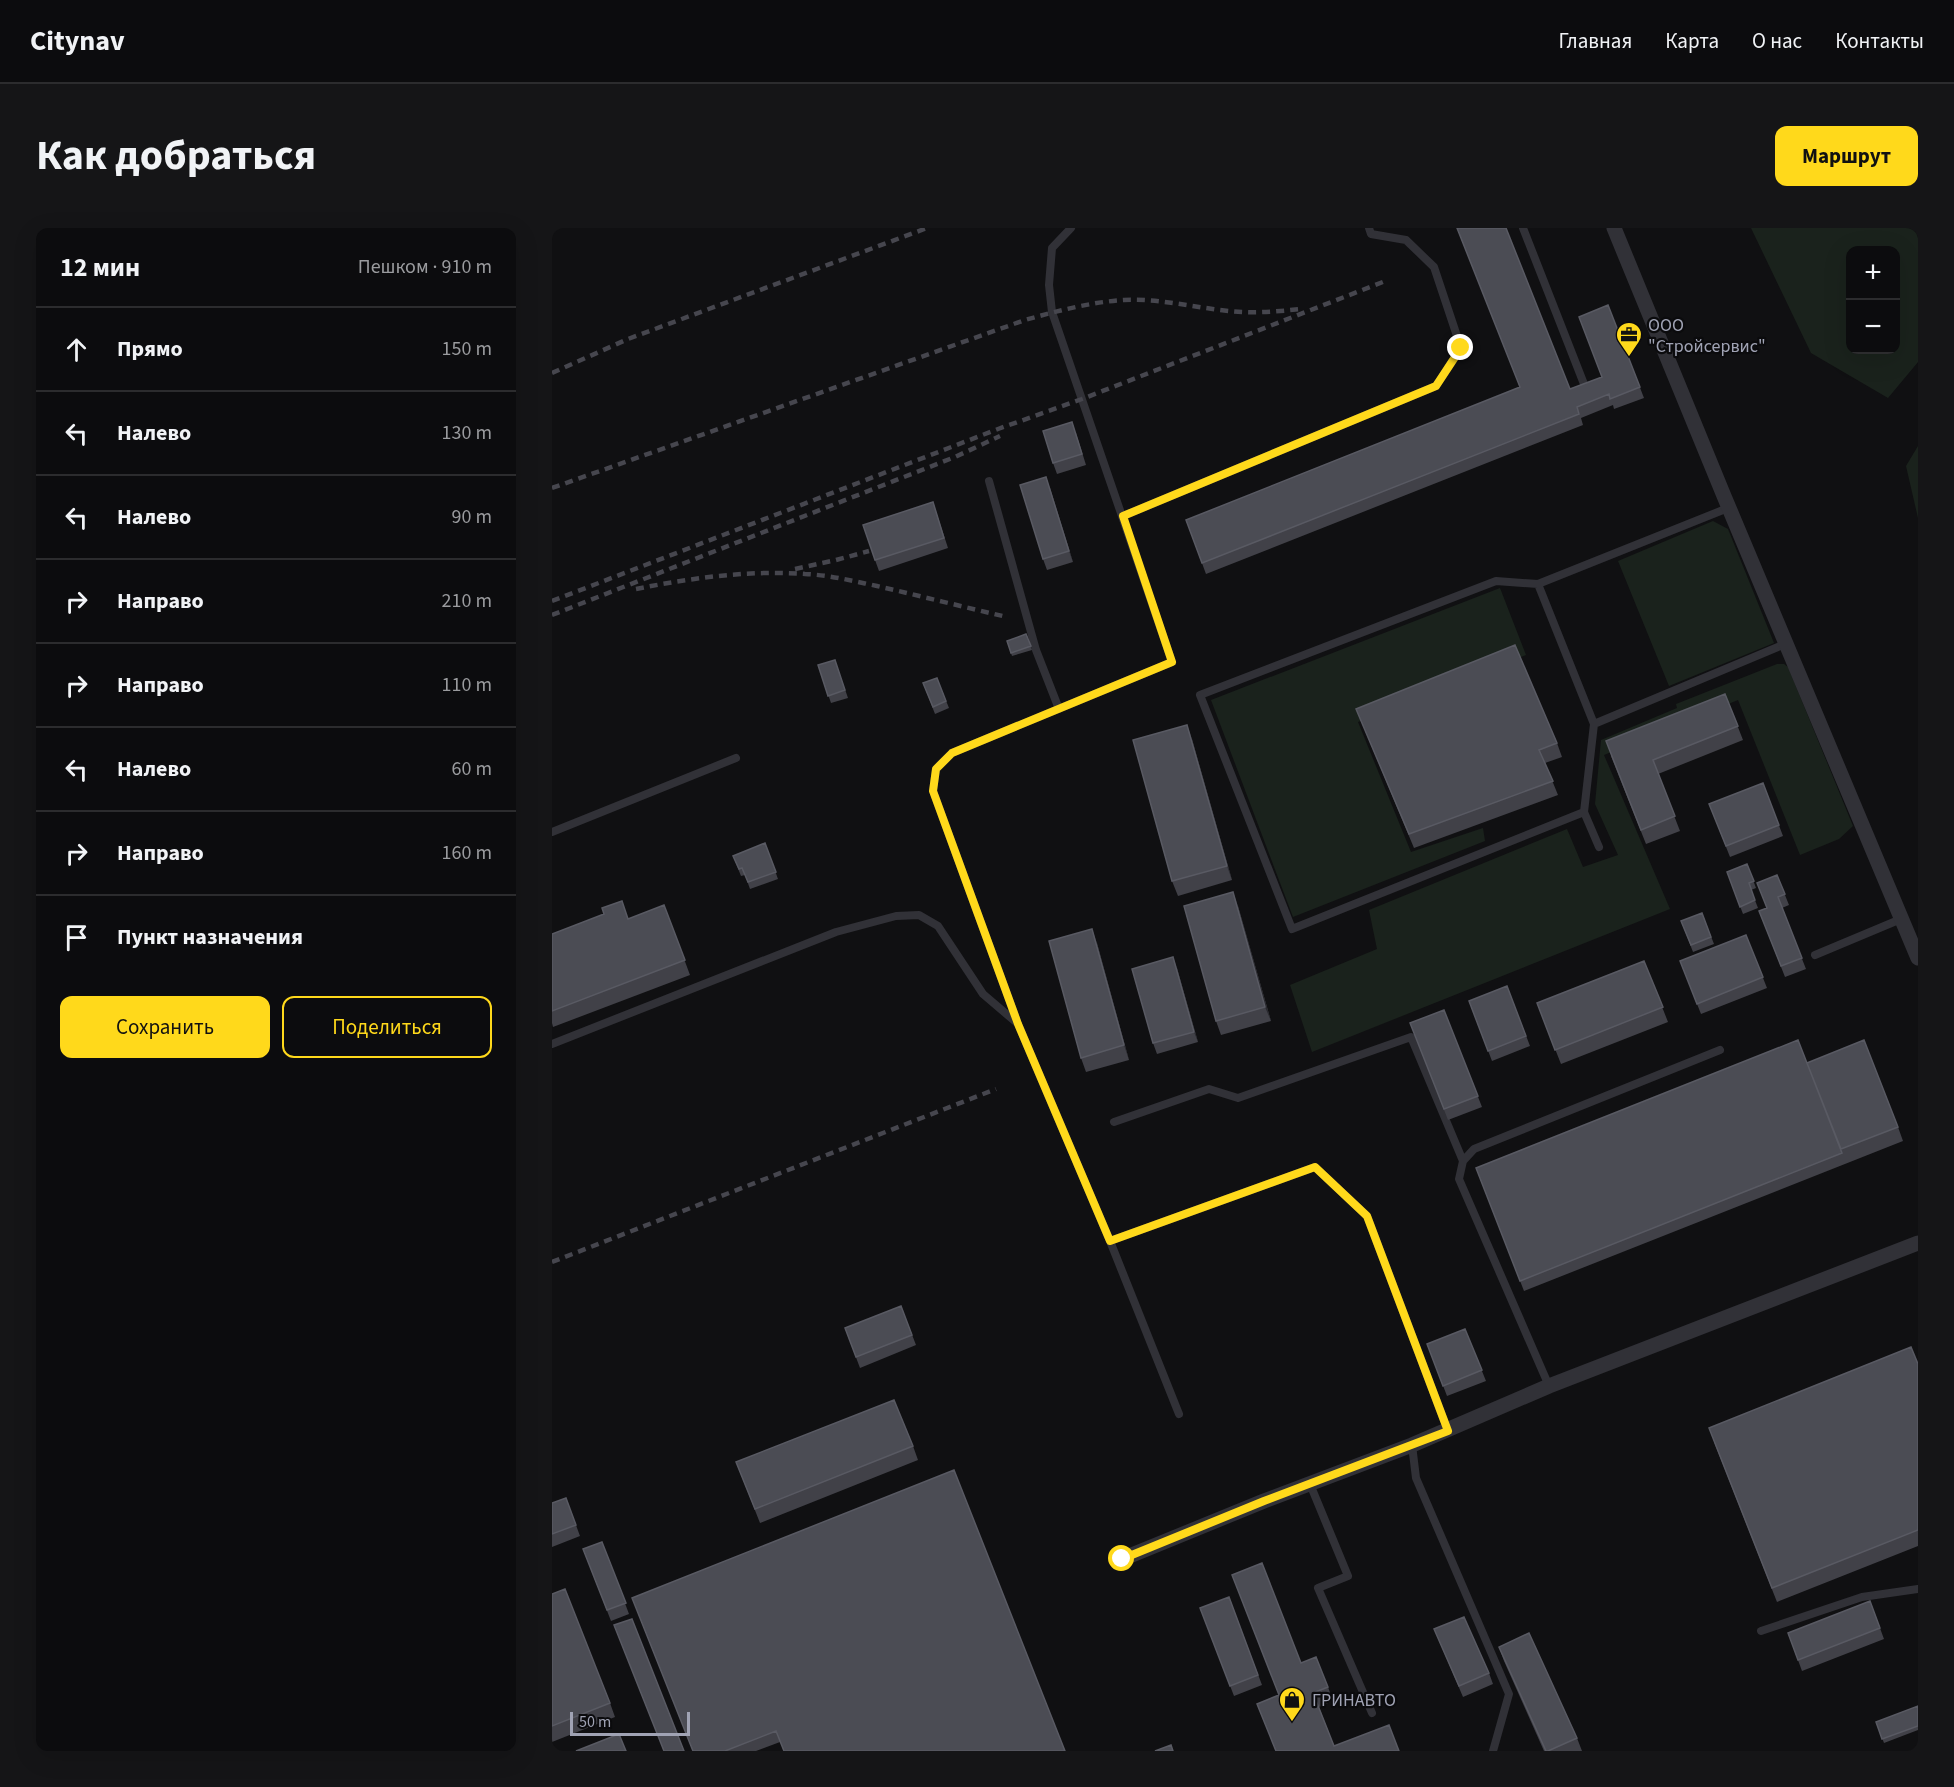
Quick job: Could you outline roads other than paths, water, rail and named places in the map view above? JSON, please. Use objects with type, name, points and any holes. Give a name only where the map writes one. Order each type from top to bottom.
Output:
[{"type":"street","points":[[1614,228],[1785,644],[1918,957]]},
{"type":"street","points":[[1122,1559],[1448,1431],[1549,1386],[1918,1243]]},
{"type":"lane","points":[[1071,228],[1052,248],[1049,285],[1052,312],[1172,662],[952,753],[936,769],[933,791],[1018,1024],[1110,1241],[1179,1414]]},
{"type":"lane","points":[[1123,516],[1436,386],[1461,348],[1434,267],[1406,240],[1371,234],[1369,228]]},
{"type":"lane","points":[[1523,228],[1584,384]]},
{"type":"lane","points":[[989,481],[1035,650],[1059,709]]},
{"type":"lane","points":[[1584,812],[1292,929],[1200,695],[1496,581],[1538,584],[1728,507]]},
{"type":"lane","points":[[1538,584],[1594,724],[1584,812],[1599,847]]},
{"type":"lane","points":[[1594,724],[1785,644]]},
{"type":"lane","points":[[552,832],[736,758]]},
{"type":"lane","points":[[552,1044],[836,932],[896,916],[919,915],[938,926],[983,994],[1018,1024]]},
{"type":"lane","points":[[1815,955],[1901,919]]},
{"type":"lane","points":[[1114,1122],[1209,1089],[1238,1098],[1410,1037],[1462,1161],[1459,1179],[1549,1386]]},
{"type":"lane","points":[[1462,1161],[1474,1149],[1720,1050]]},
{"type":"lane","points":[[1110,1241],[1315,1167],[1367,1216],[1448,1431]]},
{"type":"lane","points":[[1412,1445],[1416,1478],[1509,1694],[1493,1751]]},
{"type":"lane","points":[[1310,1484],[1348,1576],[1318,1588],[1372,1713]]},
{"type":"lane","points":[[1761,1631],[1862,1597],[1918,1589]]},
{"type":"railway","points":[[552,373],[628,339],[927,228]]},
{"type":"railway","points":[[552,601],[1388,280]]},
{"type":"railway","points":[[552,488],[1025,320],[1062,310],[1124,300],[1169,302],[1242,312],[1301,309]]},
{"type":"railway","points":[[552,615],[955,457],[1000,436]]},
{"type":"railway","points":[[795,569],[869,551]]},
{"type":"railway","points":[[636,589],[678,581],[741,574],[814,575],[841,578],[1007,617]]},
{"type":"railway","points":[[552,1262],[996,1089]]},
{"type":"place","name":"ООО \"Стройсервис\"","points":[[1629,358]]},
{"type":"place","name":"ГРИНАВТО","points":[[1292,1723]]}]
